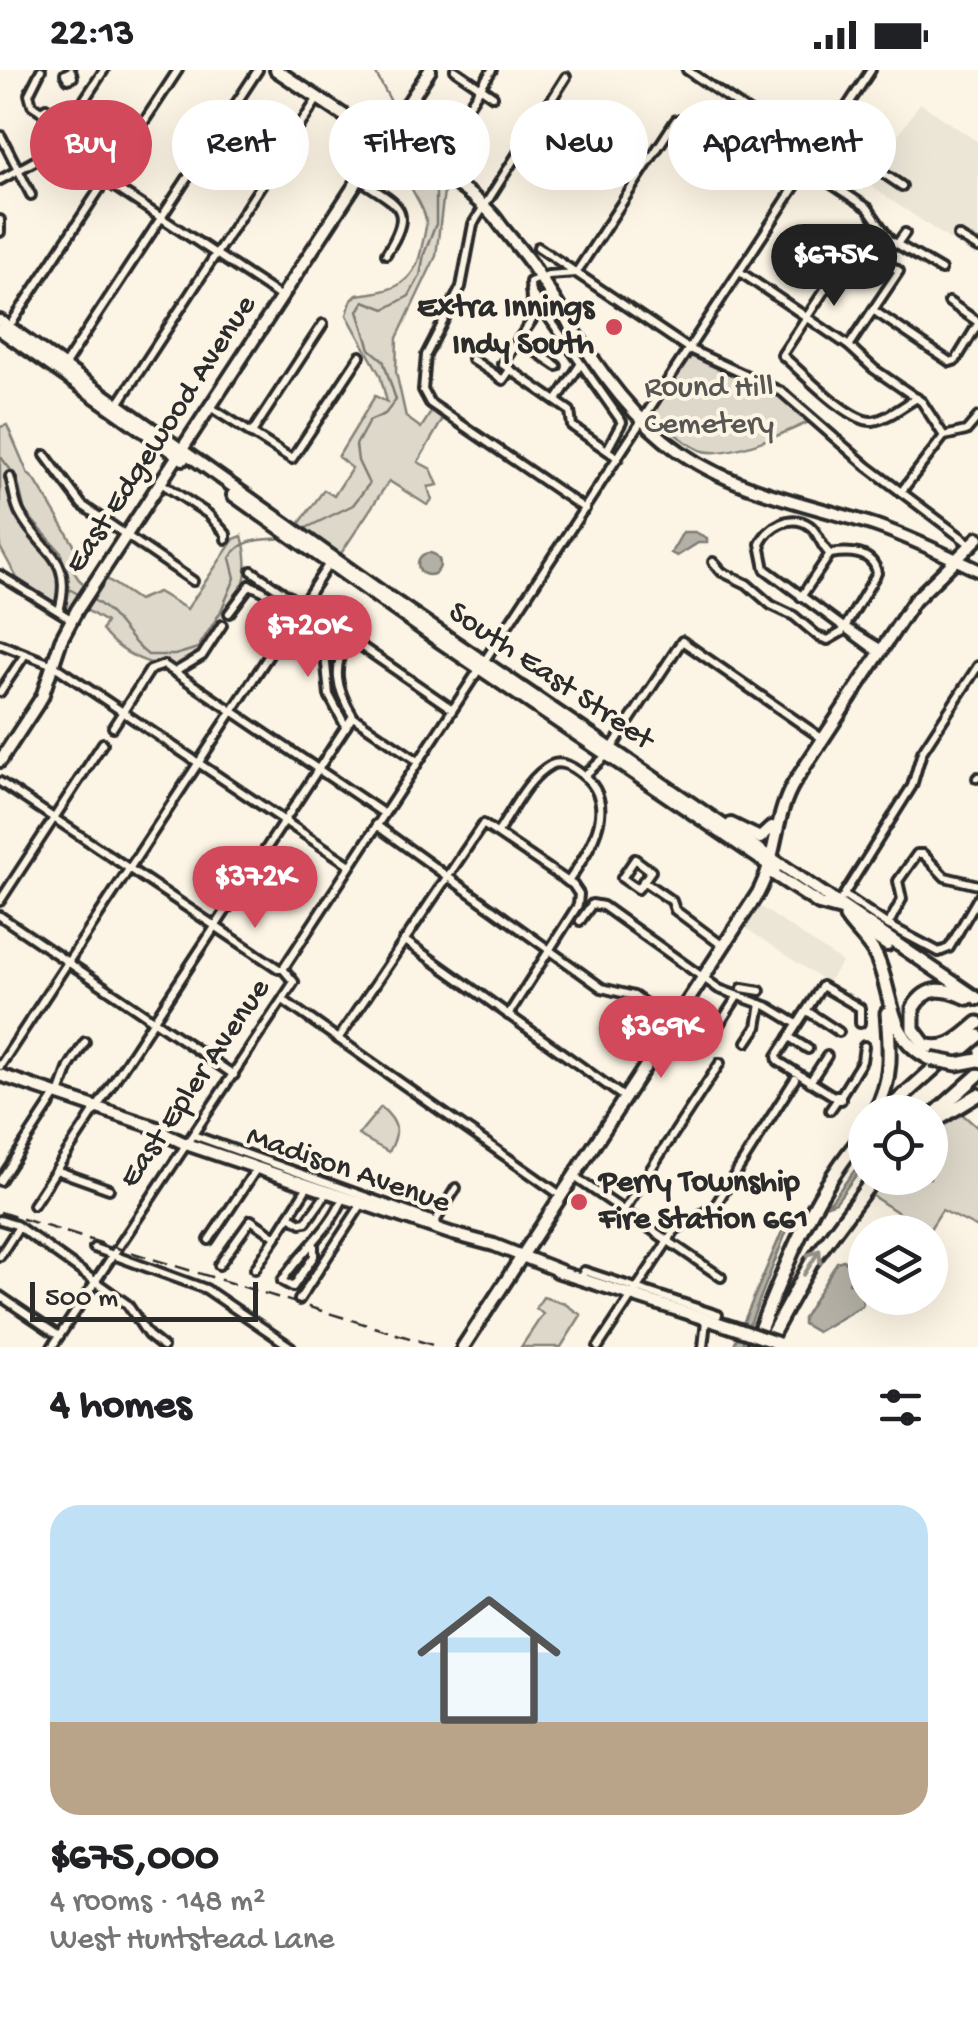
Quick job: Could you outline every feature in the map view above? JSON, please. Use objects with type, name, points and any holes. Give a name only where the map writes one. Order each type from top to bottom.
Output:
[{"type":"highway","points":[[840,906],[872,949],[900,1034],[915,1050],[931,1059],[952,1064],[978,1060]]},
{"type":"highway","points":[[883,1095],[890,1067],[885,984]]},
{"type":"highway","points":[[975,1001],[944,989],[926,992],[913,1008],[914,1031],[925,1045],[940,1048],[978,1029]]},
{"type":"highway","points":[[904,1095],[978,1029]]},
{"type":"highway","points":[[948,1104],[978,1075]]},
{"type":"highway","points":[[948,1112],[978,1096]]},
{"type":"highway","points":[[753,1347],[804,1223],[848,1150]]},
{"type":"highway","points":[[776,1346],[815,1256],[861,1195]]},
{"type":"main road","points":[[276,70],[329,105]]},
{"type":"main road","name":"East Edgewood Avenue","points":[[411,100],[430,70]]},
{"type":"main road","name":"East Edgewood Avenue","points":[[0,761],[39,703],[71,619],[353,190]]},
{"type":"main road","points":[[456,190],[500,228],[540,277],[608,380],[642,421],[686,456],[731,482],[919,538],[978,567]]},
{"type":"main road","name":"South East Street","points":[[0,321],[302,540],[609,752],[722,824],[768,860]]},
{"type":"main road","name":"South East Street","points":[[0,330],[118,404],[180,453]]},
{"type":"main road","points":[[761,886],[788,794],[821,738],[913,594],[947,562],[976,544]]},
{"type":"main road","points":[[463,1347],[700,977],[768,860],[772,828],[784,788],[821,738]]},
{"type":"main road","name":"South East Street","points":[[609,752],[709,825],[840,906],[975,1001]]},
{"type":"main road","points":[[722,824],[760,838],[772,828]]},
{"type":"main road","points":[[709,825],[736,834]]},
{"type":"main road","points":[[720,942],[769,880],[778,880],[828,915],[840,906]]},
{"type":"main road","name":"Madison Avenue","points":[[0,1075],[227,1152],[258,1167],[272,1168],[328,1192],[345,1194],[433,1224],[560,1272],[583,1275],[633,1292],[776,1346]]},
{"type":"street","points":[[30,100],[30,87],[40,70]]},
{"type":"street","points":[[55,70],[65,75]]},
{"type":"street","points":[[0,180],[49,152],[104,70]]},
{"type":"street","points":[[152,110],[178,70]]},
{"type":"street","points":[[62,369],[258,70]]},
{"type":"street","points":[[455,70],[493,96]]},
{"type":"street","points":[[472,100],[492,70]]},
{"type":"street","points":[[688,70],[732,100]]},
{"type":"street","name":"East Epler Avenue","points":[[851,100],[870,70]]},
{"type":"street","points":[[566,78],[470,232],[460,290],[425,358],[423,393],[429,403],[585,508]]},
{"type":"street","points":[[118,404],[318,98]]},
{"type":"street","points":[[576,273],[668,132]]},
{"type":"street","points":[[0,136],[31,195]]},
{"type":"street","points":[[896,182],[902,186]]},
{"type":"street","points":[[13,321],[99,190]]},
{"type":"street","points":[[121,190],[282,298]]},
{"type":"street","points":[[376,190],[402,214],[401,230],[386,254]]},
{"type":"street","name":"East Epler Avenue","points":[[52,1347],[294,982],[283,969],[793,190]]},
{"type":"street","points":[[841,190],[868,208],[884,233],[897,244],[941,270]]},
{"type":"street","points":[[0,220],[0,232]]},
{"type":"street","points":[[897,244],[904,233]]},
{"type":"street","points":[[958,236],[978,248]]},
{"type":"street","points":[[849,346],[898,271],[856,242],[782,355],[836,403],[863,419],[878,420],[917,398]]},
{"type":"street","points":[[538,247],[689,349],[778,390],[861,462],[976,544]]},
{"type":"street","points":[[740,272],[917,398],[930,410],[944,436]]},
{"type":"street","points":[[576,273],[532,280],[532,320],[502,364],[570,411],[572,426],[618,458]]},
{"type":"street","points":[[529,290],[622,422],[607,450]]},
{"type":"street","points":[[873,310],[953,362],[978,323],[949,302]]},
{"type":"street","points":[[250,434],[323,324]]},
{"type":"street","points":[[518,340],[557,366]]},
{"type":"street","points":[[210,407],[292,460],[360,356]]},
{"type":"street","points":[[472,360],[503,380],[510,370]]},
{"type":"street","points":[[556,401],[581,364]]},
{"type":"street","points":[[902,492],[944,436],[964,432],[978,418]]},
{"type":"street","points":[[45,455],[82,505],[193,581]]},
{"type":"street","points":[[10,477],[20,515],[57,559],[62,572],[64,593],[59,612]]},
{"type":"street","points":[[161,483],[212,517],[226,539]]},
{"type":"street","points":[[830,554],[810,526],[790,521],[770,528],[762,539],[763,568],[878,650]]},
{"type":"street","points":[[713,562],[822,638],[834,638],[876,575],[876,566],[868,558],[830,554]]},
{"type":"street","points":[[801,597],[830,554]]},
{"type":"street","points":[[0,1066],[331,560]]},
{"type":"street","points":[[252,571],[452,709]]},
{"type":"street","points":[[1,575],[71,619]]},
{"type":"street","points":[[230,613],[250,585],[315,630],[322,641],[328,691],[346,727]]},
{"type":"street","points":[[175,672],[202,656],[222,625]]},
{"type":"street","points":[[347,637],[336,673],[352,716],[418,761]]},
{"type":"street","points":[[584,776],[609,752],[682,642],[821,738]]},
{"type":"street","points":[[0,644],[53,665],[350,865]]},
{"type":"street","points":[[0,692],[24,656]]},
{"type":"street","points":[[113,728],[150,670],[164,666],[384,814]]},
{"type":"street","points":[[978,666],[921,755],[912,786],[840,906],[888,925],[930,950],[942,952],[950,946],[978,898]]},
{"type":"street","points":[[33,1205],[352,716]]},
{"type":"street","points":[[0,901],[103,743]]},
{"type":"street","points":[[498,832],[531,783],[552,765],[563,763],[584,776],[598,800],[600,824],[594,844],[568,882]]},
{"type":"street","points":[[0,782],[283,969]]},
{"type":"street","points":[[338,1040],[480,826],[487,824],[576,888],[580,900],[508,1015]]},
{"type":"street","points":[[376,825],[602,988],[634,996],[671,1022]]},
{"type":"street","points":[[888,925],[902,900],[898,881],[917,854],[923,854],[945,878],[978,884]]},
{"type":"street","points":[[635,859],[651,870],[644,882],[638,889],[622,878],[635,859]]},
{"type":"street","points":[[644,882],[720,942]]},
{"type":"street","points":[[580,921],[592,904],[604,906],[700,977],[798,1024]]},
{"type":"street","points":[[0,916],[234,1075]]},
{"type":"street","points":[[404,940],[624,1097]]},
{"type":"street","points":[[840,1099],[776,1059],[824,986],[860,1008],[860,1023]]},
{"type":"street","points":[[742,988],[760,991]]},
{"type":"street","points":[[718,1025],[737,997]]},
{"type":"street","points":[[283,1000],[560,1195]]},
{"type":"street","points":[[748,1042],[757,1027],[762,1004]]},
{"type":"street","points":[[806,1010],[839,1032]]},
{"type":"street","points":[[790,1037],[808,1049]]},
{"type":"street","points":[[0,1181],[57,1095],[85,1042]]},
{"type":"street","points":[[830,1110],[862,1061],[864,1046]]},
{"type":"street","points":[[810,1082],[827,1056]]},
{"type":"street","points":[[624,1210],[720,1063]]},
{"type":"street","points":[[598,1347],[668,1239],[682,1224],[715,1206],[795,1079]]},
{"type":"street","name":"Madison Avenue","points":[[190,1140],[345,1194]]},
{"type":"street","points":[[209,1240],[258,1167]]},
{"type":"street","points":[[56,1170],[109,1189]]},
{"type":"street","points":[[573,1176],[720,1276]]},
{"type":"street","points":[[255,1269],[308,1185]]},
{"type":"street","points":[[433,1224],[456,1188]]},
{"type":"street","points":[[290,1216],[306,1222],[328,1192]]},
{"type":"street","points":[[314,1245],[314,1256],[294,1287],[282,1280],[294,1260],[314,1245],[345,1194]]},
{"type":"street","points":[[299,1300],[364,1200]]},
{"type":"street","points":[[0,1220],[18,1228],[127,1304],[147,1334],[163,1347]]},
{"type":"street","points":[[219,1265],[251,1220],[276,1237]]},
{"type":"street","points":[[0,1256],[18,1228]]},
{"type":"street","points":[[94,1248],[206,1289],[291,1347]]},
{"type":"street","name":"Madison Avenue","points":[[633,1292],[718,1315]]},
{"type":"street","points":[[0,1296],[60,1336]]},
{"type":"street","points":[[703,1347],[706,1321]]},
{"type":"shaded area","points":[[920,103],[978,142],[978,249],[974,256],[876,190],[896,190],[896,139]]},
{"type":"shaded area","points":[[683,532],[695,532],[707,538],[707,543],[698,543],[677,556],[671,553]]},
{"type":"shaded area","points":[[429,553],[437,556],[437,572],[429,575],[421,572],[418,564],[421,556]]},
{"type":"shaded area","points":[[755,903],[842,962],[828,983],[741,925]]},
{"type":"shaded area","points":[[848,1179],[848,1186],[836,1202],[801,1215],[789,1225],[741,1347],[733,1347],[786,1222],[799,1211],[831,1201]]},
{"type":"shaded area","points":[[843,1260],[848,1265],[848,1314],[817,1332],[803,1324],[803,1318],[837,1262]]},
{"type":"green space","points":[[412,190],[444,192],[436,256],[397,338],[396,372],[406,417],[421,428],[433,409],[444,417],[418,462],[431,469],[438,485],[428,487],[432,500],[427,505],[389,481],[340,555],[299,524],[324,490],[334,496],[352,468],[338,457],[375,396],[387,402],[380,375],[347,315],[357,295],[398,285],[412,272],[425,232],[422,207]]},
{"type":"green space","name":"Round Hill Cemetery","points":[[692,355],[774,391],[809,422],[739,448],[711,452],[694,447],[654,416]]},
{"type":"green space","points":[[7,425],[28,474],[76,548],[74,570],[87,586],[68,613],[17,578],[0,547],[0,427]]},
{"type":"green space","points":[[242,536],[246,565],[242,588],[209,642],[187,662],[161,665],[133,656],[102,630],[106,622],[83,608],[104,577],[138,600],[158,592],[187,609],[234,539]]},
{"type":"green space","points":[[381,1107],[396,1128],[389,1152],[358,1135]]},
{"type":"green space","points":[[961,1113],[978,1128],[978,1228],[942,1210],[939,1215],[902,1215],[871,1195],[948,1195],[948,1122]]},
{"type":"green space","points":[[543,1297],[565,1304],[581,1315],[561,1347],[521,1347],[543,1314],[536,1308]]},
{"type":"waterway","points":[[374,70],[390,100]]},
{"type":"waterway","points":[[302,530],[353,505],[369,484],[358,461],[356,445],[369,421],[385,414],[396,400],[383,360],[370,349],[358,311],[364,301],[385,309],[409,296],[420,276],[436,224],[436,190]]},
{"type":"waterway","points":[[0,456],[17,478],[25,512],[61,552],[67,588],[80,595]]},
{"type":"waterway","points":[[88,597],[107,610],[148,655],[175,655],[198,648],[220,613],[235,578],[230,558],[235,551],[254,541],[286,538]]},
{"type":"railway","points":[[0,1212],[439,1347]]},
{"type":"place","name":"Extra Innings Indy South","points":[[614,327]]},
{"type":"place","name":"Perry Township Fire Station 661","points":[[579,1202]]}]
